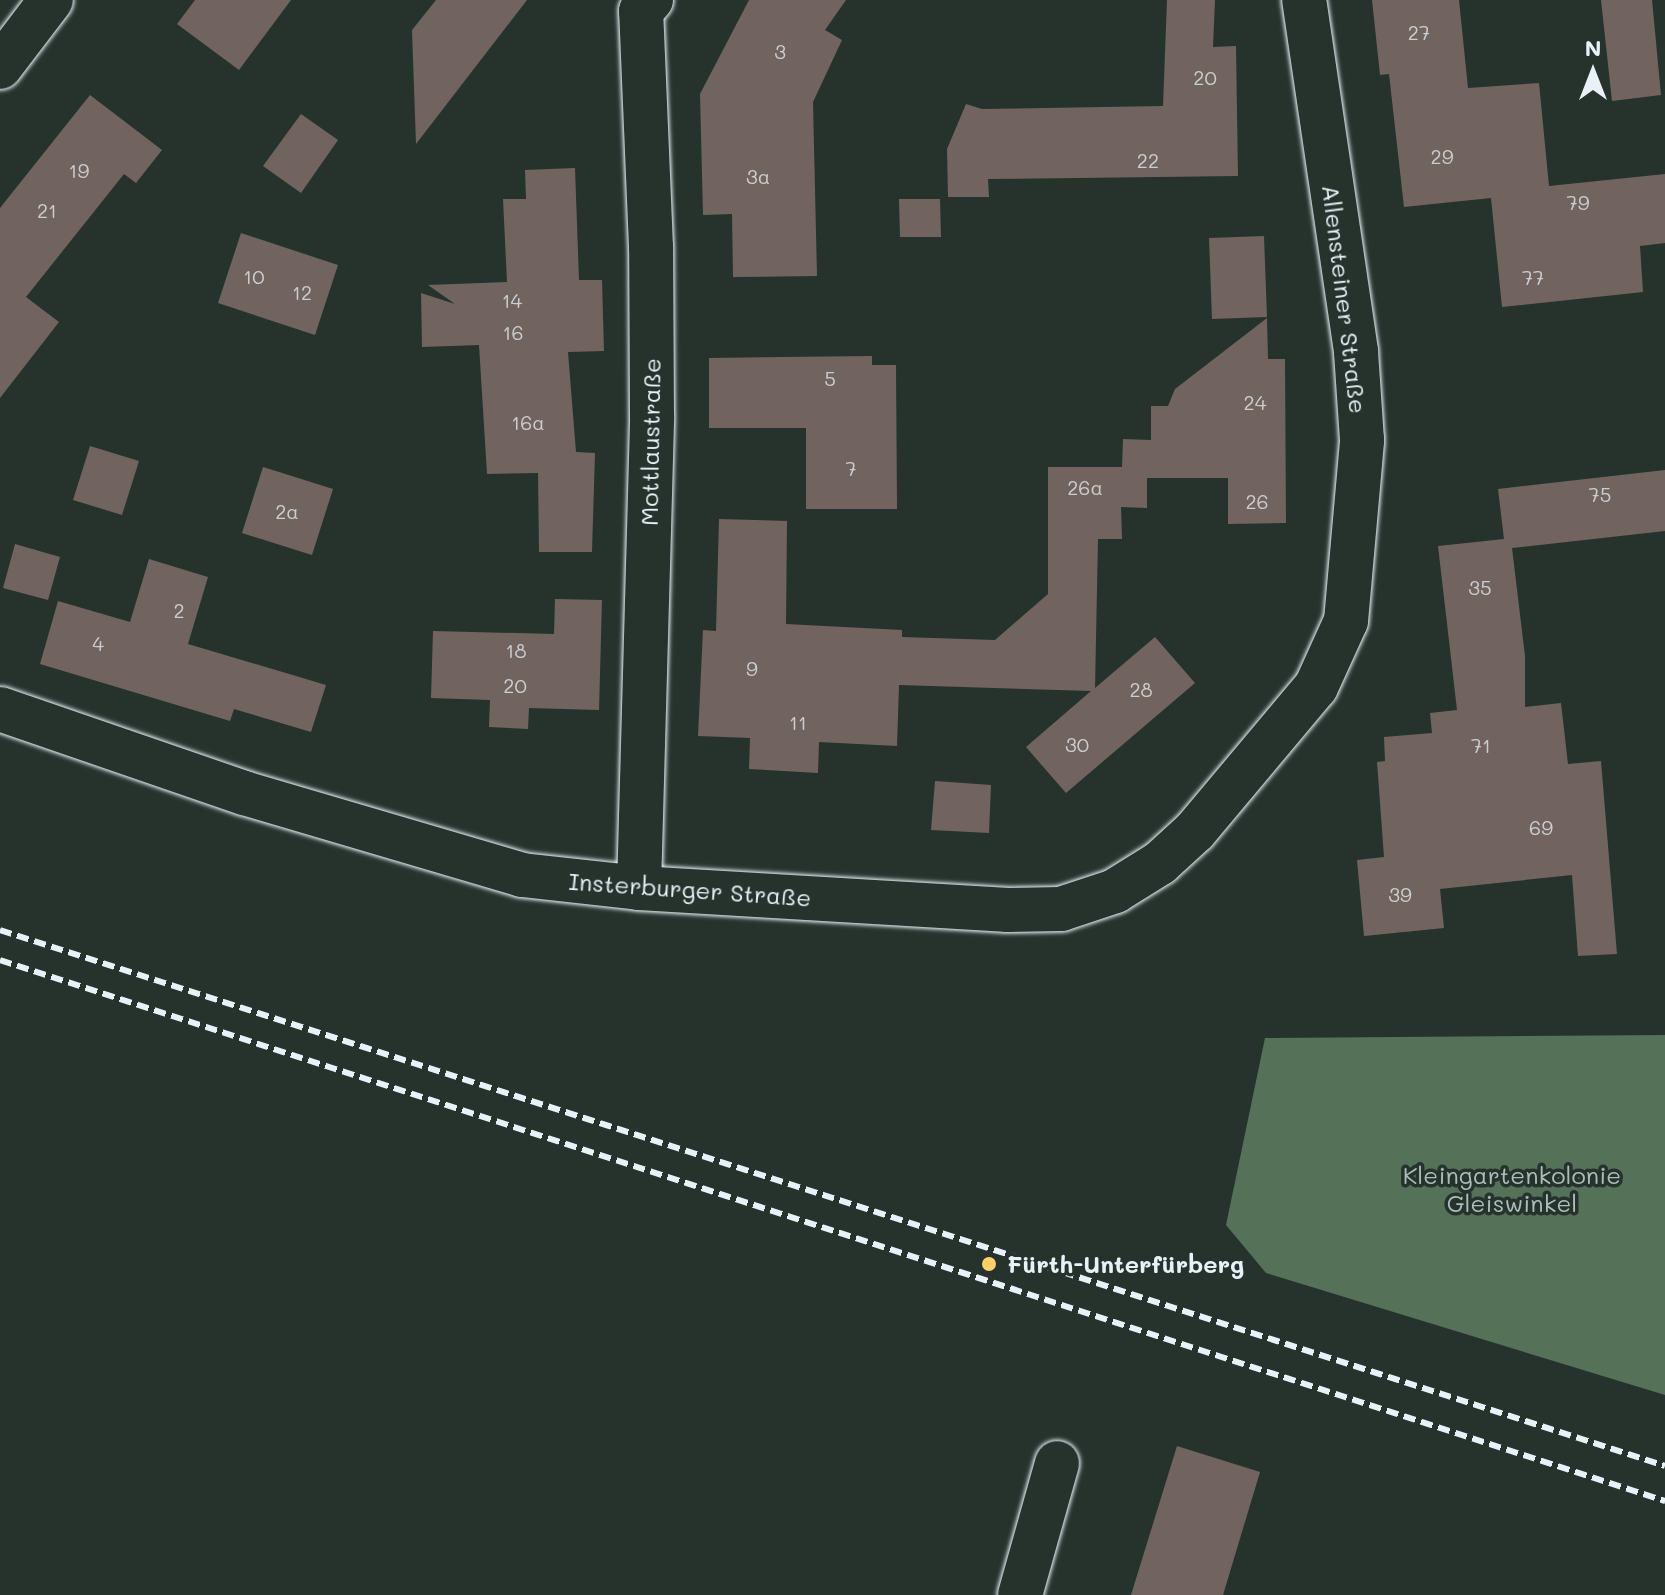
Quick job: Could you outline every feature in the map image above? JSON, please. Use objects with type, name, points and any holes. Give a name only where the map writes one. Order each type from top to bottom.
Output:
[{"type":"street","points":[[0,67],[51,0]]},
{"type":"street","name":"Mottlaustraße","points":[[639,888],[652,416],[651,247],[641,11],[651,0]]},
{"type":"street","name":"Allensteiner Straße","points":[[1304,0],[1356,351],[1362,440],[1359,522],[1346,621],[1316,687]]},
{"type":"street","name":"Insterburger Straße","points":[[0,709],[428,851],[522,875],[639,888],[1008,910],[1061,909],[1088,901],[1137,879],[1195,831],[1316,687]]},
{"type":"street","points":[[1020,1595],[1057,1463]]},
{"type":"green space","name":"Kleingartenkolonie Gleiswinkel","points":[[1665,1035],[1665,1395],[1266,1273],[1226,1225],[1265,1038]]},
{"type":"building","points":[[195,0],[291,0],[239,70],[177,24]]},
{"type":"building","points":[[436,0],[527,0],[416,144],[412,30]]},
{"type":"building","points":[[749,0],[846,0],[825,30],[842,40],[813,102],[817,276],[733,277],[732,214],[703,215],[700,94]]},
{"type":"building","points":[[1167,0],[1215,0],[1213,47],[1236,46],[1238,176],[988,179],[989,197],[948,197],[947,149],[966,104],[982,109],[1163,106]]},
{"type":"building","points":[[1372,0],[1459,0],[1468,88],[1539,83],[1549,186],[1665,174],[1665,243],[1640,246],[1643,292],[1502,307],[1491,198],[1404,207],[1389,74],[1380,75]]},
{"type":"building","points":[[1601,0],[1652,0],[1661,95],[1612,101]]},
{"type":"building","points":[[90,95],[162,150],[136,183],[124,174],[26,297],[59,322],[0,398],[0,208]]},
{"type":"building","points":[[301,114],[338,140],[301,193],[263,166]]},
{"type":"building","points":[[575,168],[579,280],[602,280],[604,351],[568,352],[576,452],[595,453],[592,552],[539,552],[538,473],[487,474],[479,345],[422,347],[421,293],[455,304],[428,285],[507,282],[503,199],[526,199],[525,170]]},
{"type":"building","points":[[899,199],[940,199],[941,237],[900,237]]},
{"type":"building","points":[[241,233],[338,265],[315,335],[218,303]]},
{"type":"building","points":[[1264,236],[1267,317],[1212,319],[1209,238]]},
{"type":"building","points":[[1267,318],[1268,359],[1285,359],[1286,523],[1228,524],[1228,478],[1147,478],[1147,508],[1121,507],[1122,539],[1098,539],[1095,688],[1155,637],[1195,683],[1066,793],[1026,747],[1091,691],[899,685],[897,746],[819,742],[818,773],[749,769],[750,738],[698,736],[703,630],[716,631],[719,519],[787,521],[786,624],[902,630],[902,637],[995,640],[1048,594],[1048,467],[1122,467],[1123,439],[1151,440],[1151,406],[1168,406],[1175,389]]},
{"type":"building","points":[[872,356],[872,365],[896,365],[897,509],[806,509],[806,428],[709,428],[709,358]]},
{"type":"building","points":[[90,446],[139,461],[122,515],[73,500]]},
{"type":"building","points":[[263,467],[333,489],[312,555],[242,533]]},
{"type":"building","points":[[1665,470],[1665,531],[1512,548],[1525,656],[1525,707],[1561,703],[1568,764],[1601,761],[1617,954],[1578,956],[1572,875],[1440,889],[1444,928],[1364,936],[1357,860],[1384,857],[1377,762],[1385,761],[1384,737],[1432,733],[1430,713],[1457,710],[1438,546],[1504,539],[1498,489]]},
{"type":"building","points":[[15,544],[60,557],[48,600],[3,588]]},
{"type":"building","points":[[149,559],[208,577],[188,644],[326,685],[311,732],[234,709],[230,721],[40,664],[58,601],[130,622]]},
{"type":"building","points":[[555,599],[602,600],[599,710],[529,708],[528,729],[489,727],[490,700],[431,698],[433,631],[554,634]]},
{"type":"building","points":[[935,781],[991,785],[989,833],[931,830]]},
{"type":"building","points":[[1177,1446],[1260,1472],[1223,1595],[1131,1595]]},
{"type":"railway","points":[[0,930],[1665,1466]]},
{"type":"railway","points":[[0,960],[1665,1501]]},
{"type":"place","name":"Fürth-Unterfürberg","points":[[989,1264]]}]
